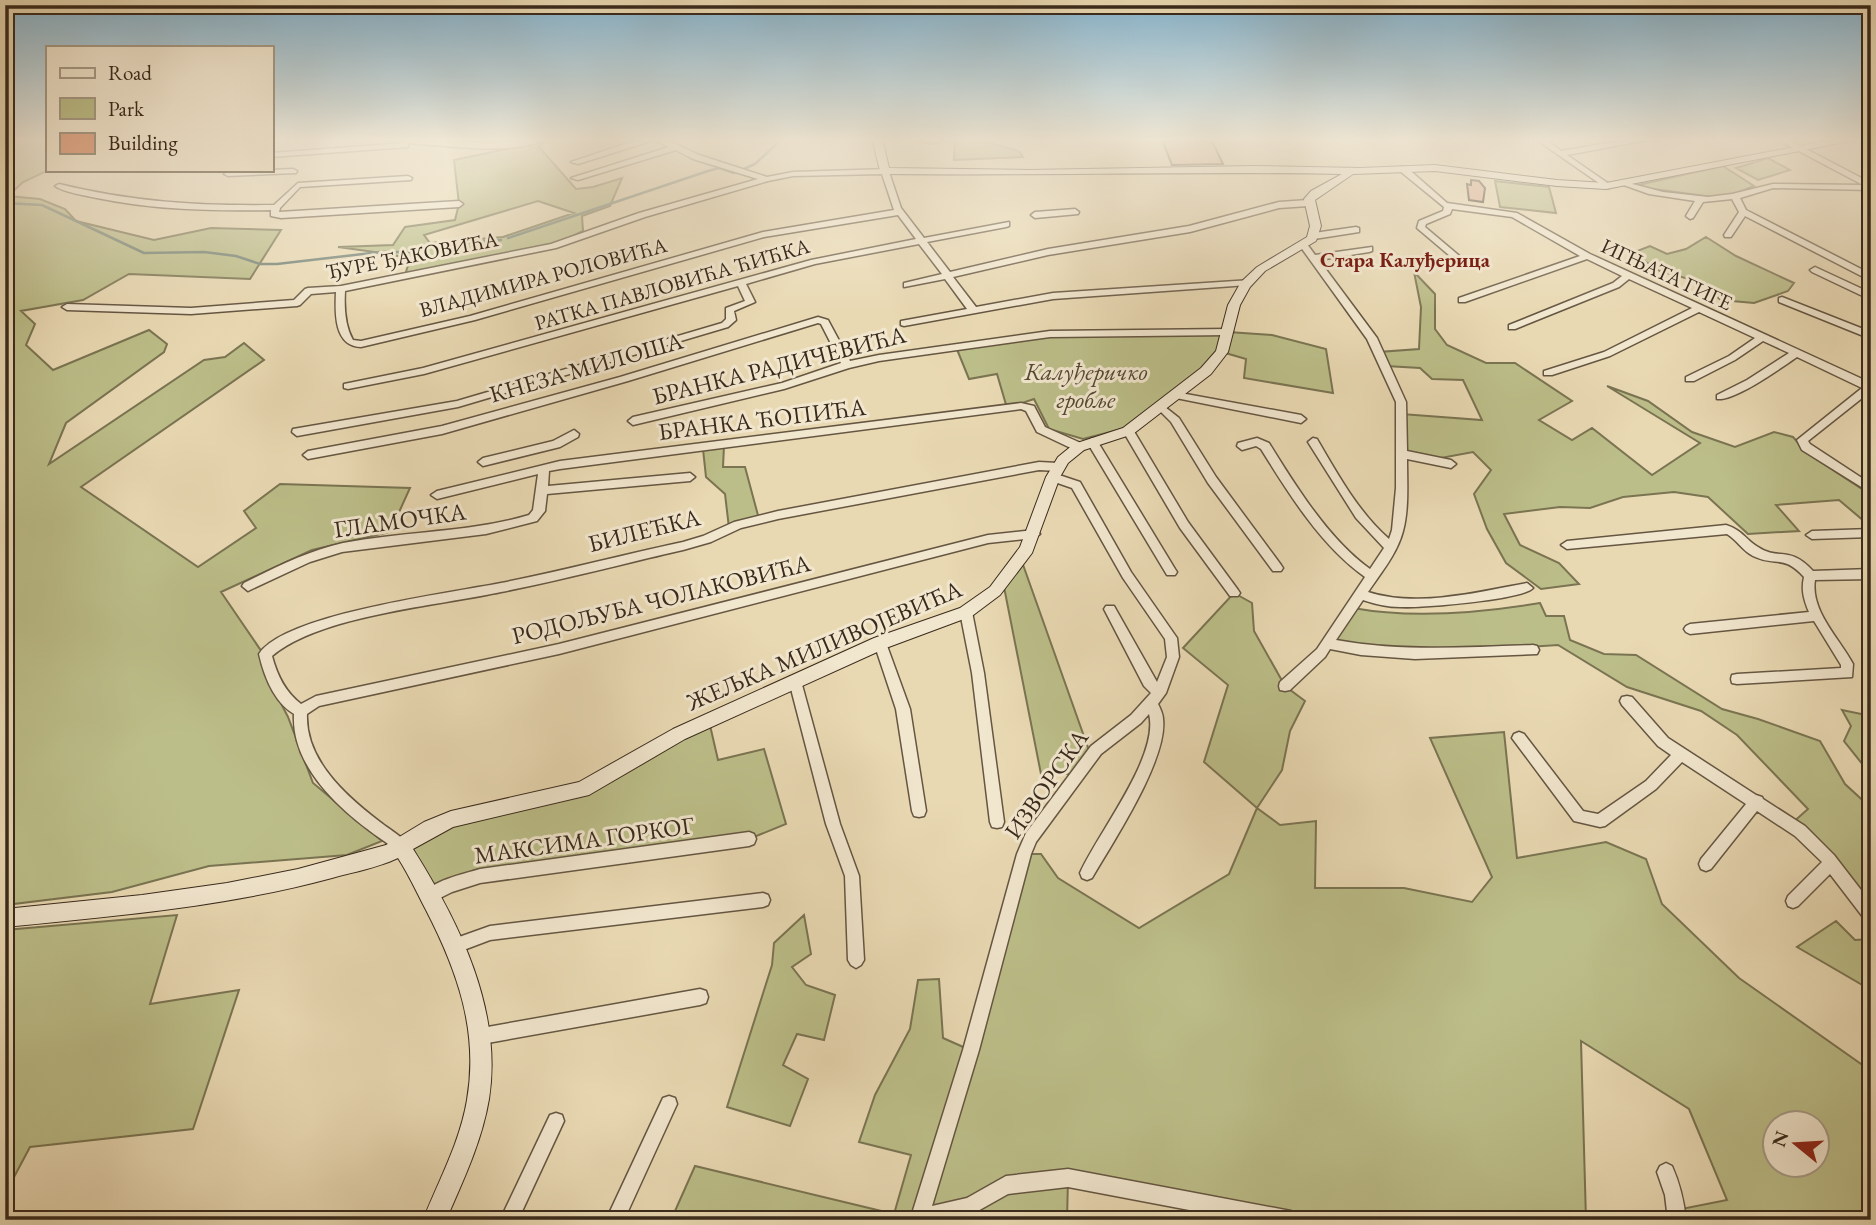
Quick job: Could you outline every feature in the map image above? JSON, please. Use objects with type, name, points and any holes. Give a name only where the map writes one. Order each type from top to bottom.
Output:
[{"type":"street","points":[[94,195],[164,207],[276,207]]},
{"type":"street","points":[[288,195],[276,207],[274,214],[459,204]]},
{"type":"street","name":"ЂУРЕ ЂАКОВИЋА","points":[[67,307],[208,311],[297,303],[308,291],[341,289],[553,246],[708,195]]},
{"type":"street","points":[[891,195],[900,212],[973,310]]},
{"type":"street","points":[[1312,195],[1308,203],[1315,223],[1314,236],[1356,230]]},
{"type":"street","points":[[1435,195],[1448,206],[1447,212],[1422,223],[1421,228],[1459,259]]},
{"type":"street","points":[[1682,195],[1701,198],[1739,195]]},
{"type":"street","points":[[1735,197],[1744,212],[1871,278]]},
{"type":"street","points":[[1690,216],[1701,198]]},
{"type":"street","points":[[907,285],[1048,252],[1190,229],[1286,203],[1308,203]]},
{"type":"street","name":"ИГЊАТА ГИГЕ","points":[[1448,206],[1510,214],[1587,256],[1870,386]]},
{"type":"street","name":"ВЛАДИМИРА РОЛОВИЋА","points":[[340,313],[348,341],[361,344],[472,318],[763,235],[900,212]]},
{"type":"street","points":[[1035,215],[1075,212]]},
{"type":"street","points":[[1728,235],[1744,212]]},
{"type":"street","name":"РАТКА ПАВЛОВИЋА ЋИЋКА","points":[[348,386],[424,371],[814,262],[1006,224]]},
{"type":"street","name":"ЖЕЉКА МИЛИВОЈЕВИЋА","points":[[5,918],[228,892],[338,868],[401,847],[421,833],[451,819],[583,789],[679,734],[880,643],[966,612],[987,599],[1027,549],[1056,472],[1085,444],[1128,431],[1217,361],[1225,345],[1234,305],[1248,282],[1265,266],[1304,246],[1314,236]]},
{"type":"street","points":[[1285,686],[1313,663],[1328,644],[1391,547],[1398,530],[1402,454],[1402,408],[1382,359],[1356,314],[1304,246]]},
{"type":"street","points":[[1314,258],[1369,249]]},
{"type":"street","points":[[1462,300],[1587,256]]},
{"type":"street","points":[[1815,270],[1871,298]]},
{"type":"street","points":[[1512,327],[1616,285],[1628,275]]},
{"type":"street","points":[[905,323],[1072,293],[1248,282]]},
{"type":"street","name":"КНЕЗА МИЛОША","points":[[297,432],[432,410],[529,384],[730,323],[729,310],[750,302],[741,283]]},
{"type":"street","points":[[340,313],[341,289]]},
{"type":"street","points":[[1782,300],[1871,336]]},
{"type":"street","points":[[1549,373],[1607,354],[1699,308]]},
{"type":"street","name":"КНЕЗА МИЛОША","points":[[308,455],[425,434],[818,320],[825,321],[847,365]]},
{"type":"street","name":"БРАНКА РАДИЧЕВИЋА","points":[[633,421],[784,386],[847,365],[992,341],[1050,334],[1228,332]]},
{"type":"street","points":[[1690,379],[1732,358],[1763,337]]},
{"type":"street","points":[[1721,397],[1797,353]]},
{"type":"street","points":[[1871,353],[1871,368]]},
{"type":"street","points":[[529,384],[538,403]]},
{"type":"street","points":[[1870,386],[1802,440],[1807,447],[1871,489]]},
{"type":"street","points":[[1175,395],[1301,419]]},
{"type":"street","name":"БРАНКА ЋОПИЋА","points":[[437,495],[560,465],[1021,406],[1030,408],[1041,429],[1085,444]]},
{"type":"street","points":[[1160,406],[1175,420],[1212,480],[1277,568]]},
{"type":"street","points":[[1128,431],[1184,525],[1234,593]]},
{"type":"street","points":[[483,462],[556,444],[574,434]]},
{"type":"street","points":[[1313,442],[1369,525],[1380,539],[1391,547]]},
{"type":"street","points":[[1242,446],[1257,443],[1265,446],[1295,492],[1349,556],[1373,577]]},
{"type":"street","points":[[556,444],[560,465]]},
{"type":"street","points":[[1085,444],[1171,572]]},
{"type":"street","points":[[1402,454],[1451,464]]},
{"type":"street","name":"БИЛЕЋКА","points":[[301,711],[290,705],[265,654],[274,645],[355,615],[499,588],[683,545],[707,539],[738,524],[778,514],[1039,466],[1056,472]]},
{"type":"street","name":"ГЛАМОЧКА","points":[[248,586],[294,563],[344,547],[453,535],[523,522],[537,515],[543,490],[544,469]]},
{"type":"street","name":"ИЗВОРСКА","points":[[920,1219],[971,1050],[1024,854],[1031,838],[1096,750],[1136,719],[1155,698],[1173,657],[1171,638],[1127,575],[1076,485],[1056,472]]},
{"type":"street","points":[[543,490],[690,477]]},
{"type":"street","points":[[1567,545],[1730,529],[1754,552],[1765,556],[1791,558],[1810,576],[1871,574]]},
{"type":"street","points":[[1812,535],[1871,533]]},
{"type":"street","name":"РОДОЉУБА ЧОЛАКОВИЋА","points":[[301,711],[316,701],[559,649],[988,539],[1034,534]]},
{"type":"street","points":[[1737,679],[1847,673],[1847,664],[1817,616],[1808,582],[1810,576]]},
{"type":"street","points":[[1362,595],[1381,601],[1424,601],[1477,597],[1527,588]]},
{"type":"street","points":[[1087,873],[1150,757],[1156,737],[1155,698],[1110,609]]},
{"type":"street","points":[[966,612],[978,673],[997,822]]},
{"type":"street","points":[[1690,629],[1817,616]]},
{"type":"street","points":[[880,643],[903,709],[919,811]]},
{"type":"street","points":[[1328,644],[1415,654],[1533,650]]},
{"type":"street","points":[[795,681],[833,824],[852,876],[856,960]]},
{"type":"street","points":[[1626,701],[1651,731],[1681,754],[1800,831],[1831,863],[1871,916]]},
{"type":"street","points":[[301,711],[300,719],[307,751],[319,772],[376,827],[401,847],[469,981],[482,1036],[482,1079],[476,1118],[464,1154],[434,1220]]},
{"type":"street","points":[[1519,738],[1579,816],[1589,820],[1600,821],[1651,785],[1681,754]]},
{"type":"street","points":[[1706,864],[1757,801]]},
{"type":"street","name":"МАКСИМА ГОРКОГ","points":[[428,897],[463,881],[504,872],[749,839]]},
{"type":"street","points":[[1793,901],[1831,863]]},
{"type":"street","points":[[453,946],[490,933],[763,900]]},
{"type":"street","points":[[482,1036],[699,998]]},
{"type":"street","points":[[615,1220],[669,1104]]},
{"type":"street","points":[[509,1220],[556,1121]]},
{"type":"street","points":[[1666,1172],[1674,1195],[1677,1220]]},
{"type":"street","points":[[920,1219],[970,1206],[1006,1185],[1068,1178],[1291,1220]]},
{"type":"green space","points":[[5,195],[40,199],[65,209],[76,221],[154,240],[211,228],[281,230],[250,279],[129,274],[83,300],[21,311],[35,324],[26,345],[53,370],[149,330],[167,344],[164,352],[66,423],[49,464],[204,360],[225,357],[244,343],[264,360],[81,487],[198,567],[256,528],[244,511],[280,484],[410,488],[390,532],[312,550],[221,592],[266,658],[273,688],[288,717],[313,783],[382,841],[347,855],[209,866],[112,892],[5,905]]},
{"type":"green space","points":[[458,195],[615,195],[610,206],[582,216],[583,231],[553,246],[405,275],[410,259],[338,247],[393,245],[405,227],[455,220]],"holes":[[[538,201],[574,213],[503,237],[430,243],[424,235]]]},
{"type":"green space","points":[[1498,195],[1551,195],[1556,213],[1500,207]]},
{"type":"green space","points":[[1706,237],[1736,256],[1794,283],[1788,291],[1754,303],[1721,300],[1696,281],[1660,271],[1632,253],[1650,246],[1667,254],[1686,249]]},
{"type":"green space","points":[[1414,272],[1435,294],[1435,329],[1447,345],[1486,363],[1515,363],[1572,401],[1539,420],[1572,440],[1592,428],[1652,475],[1700,443],[1607,386],[1648,401],[1692,432],[1735,447],[1774,432],[1793,437],[1807,453],[1871,495],[1871,527],[1839,500],[1776,505],[1799,531],[1748,534],[1708,497],[1674,492],[1623,497],[1590,508],[1560,507],[1504,514],[1520,545],[1559,563],[1579,584],[1541,589],[1506,563],[1487,529],[1474,494],[1491,470],[1473,452],[1430,460],[1402,454],[1402,414],[1482,420],[1463,380],[1432,379],[1420,368],[1386,366],[1379,352],[1419,349],[1421,307]]},
{"type":"green space","points":[[1228,332],[1272,335],[1326,349],[1333,393],[1244,378],[1246,359],[1222,352]]},
{"type":"green space","name":"Калуђеричко гробље","points":[[1223,333],[1220,349],[1206,367],[1122,429],[1083,439],[1049,429],[1034,399],[1007,408],[997,374],[969,379],[956,347],[1032,336]]},
{"type":"green space","points":[[724,446],[723,467],[745,467],[759,519],[729,528],[725,494],[706,477],[703,449]]},
{"type":"green space","points":[[1021,559],[1091,756],[1077,774],[1041,774],[1003,582]]},
{"type":"green space","points":[[1234,593],[1252,603],[1254,631],[1285,686],[1305,701],[1290,731],[1282,770],[1257,808],[1204,762],[1228,685],[1183,648]]},
{"type":"green space","points":[[1540,603],[1546,616],[1564,616],[1570,640],[1604,654],[1636,655],[1722,709],[1820,741],[1845,784],[1871,808],[1871,916],[1791,824],[1808,809],[1737,735],[1701,711],[1627,687],[1558,645],[1415,654],[1328,644],[1353,608],[1423,614],[1494,610]]},
{"type":"green space","points":[[1842,710],[1871,716],[1871,775],[1844,741],[1851,726]]},
{"type":"green space","points":[[709,721],[718,760],[764,749],[786,824],[749,839],[480,876],[428,897],[401,847],[421,833],[566,795]]},
{"type":"green space","points":[[1504,732],[1517,858],[1606,842],[1646,859],[1662,904],[1739,978],[1871,1071],[1871,1220],[1676,1220],[1676,1210],[1727,1200],[1689,1109],[1581,1041],[1586,1220],[1278,1220],[1068,1179],[1067,1220],[671,1220],[695,1166],[894,1214],[911,1155],[859,1142],[875,1095],[910,1029],[918,980],[939,979],[943,1038],[970,1050],[1024,854],[1041,854],[1058,878],[1139,928],[1229,874],[1257,808],[1280,825],[1316,821],[1315,888],[1404,888],[1472,902],[1492,877],[1430,738]]},
{"type":"green space","points":[[177,915],[150,1004],[239,990],[193,1129],[30,1147],[5,1194],[5,930]]},
{"type":"green space","points":[[804,915],[811,954],[792,967],[806,985],[835,995],[824,1040],[797,1034],[783,1065],[808,1079],[790,1126],[727,1107],[772,965],[774,943]]},
{"type":"green space","points":[[1836,921],[1855,940],[1871,939],[1871,990],[1797,947]]},
{"type":"building","points":[[1468,195],[1484,195],[1483,202],[1469,200]]},
{"type":"waterway","points":[[508,238],[636,195]]},
{"type":"waterway","points":[[5,203],[42,205],[144,253],[204,252],[236,256],[260,264],[380,252],[415,252],[425,246],[501,240]]},
{"type":"district","name":"Стара Калуђерица","points":[[1405,259]]}]
